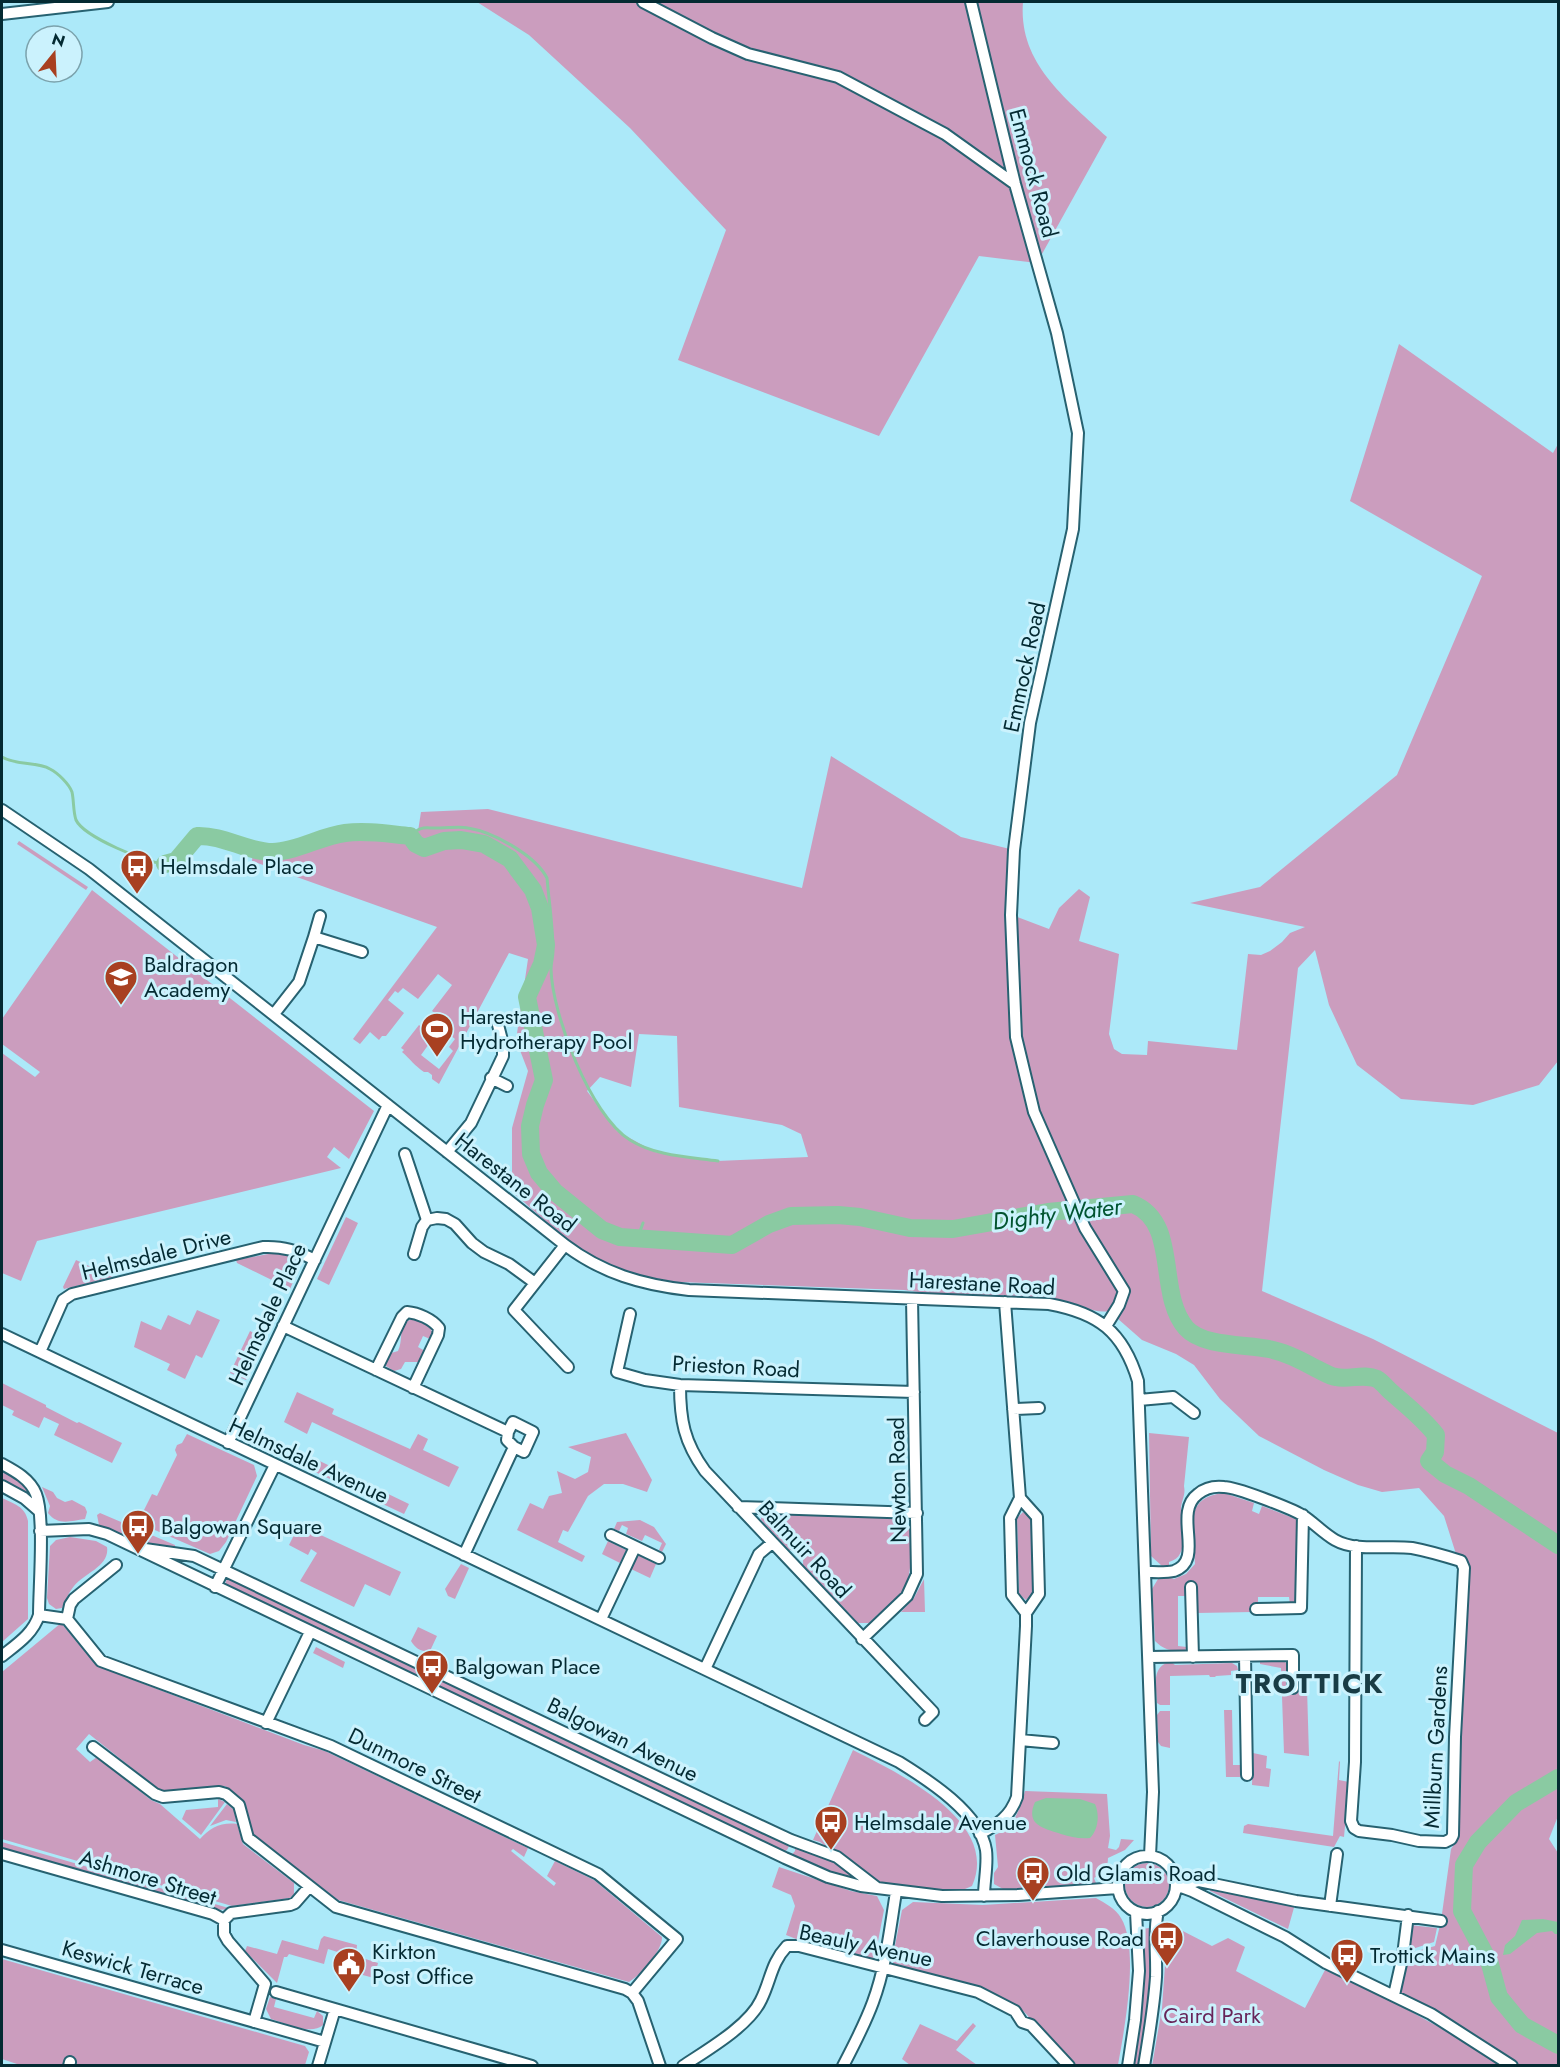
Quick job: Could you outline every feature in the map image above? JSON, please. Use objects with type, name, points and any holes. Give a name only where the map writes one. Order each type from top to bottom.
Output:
[{"type":"street","points":[[2,14],[108,2]]},
{"type":"street","points":[[643,2],[748,54],[838,77],[945,134],[1015,184]]},
{"type":"street","name":"Emmock Road","points":[[971,2],[1015,184],[1057,333],[1078,433],[1073,529],[1030,723],[1014,850],[1011,915],[1016,1037],[1034,1112],[1085,1228],[1119,1280],[1124,1292],[1106,1326]]},
{"type":"street","name":"Harestane Road","points":[[2,810],[90,869],[565,1245],[604,1270],[660,1287],[689,1290],[1049,1304],[1091,1315],[1106,1326]]},
{"type":"street","points":[[273,1014],[299,982],[320,916]]},
{"type":"street","points":[[314,937],[362,952]]},
{"type":"street","points":[[447,1152],[471,1123],[504,1051],[497,1021]]},
{"type":"street","points":[[491,1078],[507,1086]]},
{"type":"street","name":"Helmsdale Place","points":[[228,1443],[388,1105]]},
{"type":"street","points":[[405,1154],[428,1220]]},
{"type":"street","points":[[414,1254],[422,1227],[428,1220],[437,1218],[455,1224],[472,1243],[484,1252],[509,1263],[535,1283]]},
{"type":"street","points":[[565,1245],[513,1310],[568,1367]]},
{"type":"street","name":"Helmsdale Drive","points":[[40,1352],[63,1300],[72,1294],[263,1247],[287,1248],[315,1260]]},
{"type":"street","name":"Newton Road","points":[[862,1639],[896,1607],[914,1585],[917,1574],[912,1299]]},
{"type":"street","points":[[1005,1302],[1020,1498],[1010,1518],[1012,1595],[1026,1613]]},
{"type":"street","points":[[376,1370],[402,1317],[407,1312],[414,1312],[434,1322],[440,1328],[413,1388]]},
{"type":"street","name":"Prieston Road","points":[[630,1314],[617,1372],[645,1380],[680,1385],[914,1392]]},
{"type":"street","points":[[283,1326],[508,1432]]},
{"type":"street","points":[[1106,1326],[1122,1344],[1132,1361],[1138,1381],[1153,1792],[1150,1856]]},
{"type":"street","name":"Helmsdale Avenue","points":[[2,1334],[899,1762],[925,1778],[947,1797],[967,1815],[980,1834],[986,1850],[984,1896]]},
{"type":"street","name":"Balmuir Road","points":[[680,1385],[680,1413],[693,1455],[738,1507],[933,1712],[925,1720]]},
{"type":"street","points":[[1139,1400],[1173,1397],[1194,1413]]},
{"type":"street","points":[[1013,1409],[1039,1408]]},
{"type":"street","points":[[513,1422],[533,1432],[524,1452],[507,1440],[508,1432],[513,1422]]},
{"type":"street","points":[[464,1555],[514,1447]]},
{"type":"street","points":[[2,1464],[27,1480],[36,1494],[40,1531],[39,1615],[29,1634],[2,1656]]},
{"type":"street","points":[[215,1587],[275,1465]]},
{"type":"street","points":[[2,1486],[24,1498],[39,1511]]},
{"type":"street","name":"Millburn Gardens","points":[[1146,1572],[1173,1571],[1185,1563],[1189,1549],[1186,1516],[1190,1502],[1197,1494],[1211,1488],[1226,1486],[1303,1515],[1336,1541],[1356,1546],[1410,1548],[1461,1561],[1464,1569],[1455,1737],[1453,1835],[1445,1842],[1419,1842],[1392,1835],[1359,1831],[1350,1821],[1355,1762],[1356,1546]]},
{"type":"street","points":[[980,1834],[999,1824],[1008,1816],[1017,1797],[1026,1613],[1039,1594],[1037,1517],[1020,1498]]},
{"type":"street","points":[[738,1507],[917,1513]]},
{"type":"street","points":[[1256,1609],[1301,1608],[1303,1515]]},
{"type":"street","name":"Balgowan Avenue","points":[[40,1531],[89,1529],[142,1549],[154,1558],[828,1877],[896,1892],[942,1896],[984,1896],[1118,1888]]},
{"type":"street","points":[[611,1535],[659,1558]]},
{"type":"street","points":[[705,1669],[759,1554],[772,1543]]},
{"type":"street","points":[[601,1619],[635,1546]]},
{"type":"street","name":"Balgowan Avenue","points":[[142,1549],[194,1556],[792,1840],[837,1857],[876,1888]]},
{"type":"street","points":[[39,1615],[67,1618],[70,1605],[75,1599],[116,1565]]},
{"type":"street","points":[[1191,1587],[1193,1657]]},
{"type":"street","name":"Dunmore Street","points":[[67,1618],[101,1661],[331,1746],[598,1874],[677,1940],[632,1993]]},
{"type":"street","points":[[266,1723],[310,1632]]},
{"type":"street","points":[[1149,1657],[1293,1655],[1293,1688]]},
{"type":"street","points":[[1245,1656],[1247,1775]]},
{"type":"street","points":[[1020,1740],[1053,1743]]},
{"type":"street","points":[[93,1747],[155,1794],[163,1797],[219,1792],[226,1794],[239,1805],[248,1838],[336,1907],[625,1989],[632,1993],[638,2001],[660,2066]]},
{"type":"street","points":[[785,1858],[792,1850],[792,1840]]},
{"type":"street","name":"Ashmore Street","points":[[2,1854],[213,1914],[224,1920],[231,1913],[296,1903],[309,1887]]},
{"type":"street","points":[[1329,1906],[1337,1854]]},
{"type":"street","points":[[1150,1856],[1160,1859],[1167,1865],[1173,1872],[1177,1885],[1171,1900],[1158,1911],[1147,1914],[1136,1912],[1120,1898],[1118,1878],[1122,1868],[1130,1861],[1150,1856]]},
{"type":"street","points":[[1177,1885],[1199,1881],[1329,1906],[1441,1921]]},
{"type":"street","points":[[1177,1885],[1285,1937],[1326,1963],[1431,2014],[1512,2066]]},
{"type":"street","points":[[843,2066],[874,2001],[883,1967],[896,1892]]},
{"type":"street","points":[[1144,2066],[1154,1998],[1155,1926],[1158,1911]]},
{"type":"street","points":[[1128,2066],[1139,1971],[1136,1912]]},
{"type":"street","points":[[1394,1995],[1403,1955],[1408,1915]]},
{"type":"street","points":[[224,1920],[224,1934],[264,1980],[264,1989],[254,2022]]},
{"type":"street","name":"Beauly Avenue","points":[[683,2066],[737,2029],[761,2002],[778,1956],[787,1946],[799,1946],[978,1992],[1015,2011],[1022,2022],[1030,2025],[1069,2066]]},
{"type":"street","name":"Keswick Terrace","points":[[2,1950],[325,2042]]},
{"type":"street","points":[[276,1992],[532,2066]]},
{"type":"street","points":[[318,2066],[335,2009]]},
{"type":"green space","points":[[477,2],[1023,2],[1028,44],[1037,62],[1076,109],[1107,137],[1037,263],[979,256],[879,436],[678,360],[726,230],[630,128],[529,35]]},
{"type":"green space","points":[[1399,344],[1553,453],[1558,444],[1558,1061],[1539,1085],[1473,1105],[1401,1099],[1357,1065],[1329,1005],[1315,950],[1298,968],[1262,1291],[1373,1339],[1558,1433],[1558,1816],[1549,1839],[1558,1853],[1558,2065],[1512,2065],[1394,1995],[1403,1955],[1435,1946],[1441,1921],[1451,1849],[1457,1840],[1459,1736],[1468,1565],[1456,1554],[1444,1516],[1419,1488],[1382,1492],[1358,1485],[1259,1436],[1220,1399],[1194,1365],[1176,1354],[1142,1340],[1109,1311],[1092,1310],[1065,1301],[1025,1296],[677,1282],[636,1274],[597,1258],[563,1235],[509,1189],[512,1183],[512,1128],[528,1071],[516,1040],[528,959],[509,953],[439,1084],[432,1079],[432,1075],[415,1065],[401,1048],[419,1025],[434,1037],[421,1055],[439,1069],[453,1051],[449,1047],[455,1039],[444,1030],[449,1024],[432,1011],[452,985],[438,974],[418,999],[403,988],[398,993],[395,991],[388,1000],[404,1013],[386,1036],[382,1036],[379,1040],[370,1032],[360,1044],[353,1039],[437,927],[252,861],[253,849],[274,852],[346,833],[416,844],[421,812],[488,809],[802,888],[831,756],[961,837],[1014,850],[1012,915],[1049,929],[1059,908],[1079,889],[1090,897],[1079,941],[1119,954],[1109,1034],[1114,1049],[1122,1054],[1147,1055],[1148,1041],[1237,1050],[1248,954],[1261,955],[1270,951],[1290,933],[1305,927],[1190,903],[1260,887],[1397,775],[1482,576],[1350,501]],"holes":[[[639,1034],[677,1036],[679,1107],[782,1125],[801,1134],[808,1157],[717,1161],[655,1152],[617,1131],[587,1091],[600,1077],[631,1087]]]},
{"type":"green space","points":[[19,841],[88,887],[86,890],[17,844]]},
{"type":"green space","name":"Baldragon Academy","points":[[92,890],[374,1111],[349,1159],[334,1147],[327,1157],[341,1168],[37,1241],[21,1281],[2,1273],[2,1053],[35,1077],[40,1072],[2,1044],[2,1019]]},
{"type":"green space","points":[[346,1217],[358,1223],[329,1285],[317,1279]]},
{"type":"green space","points":[[268,1254],[283,1254],[295,1258],[298,1271],[290,1289],[237,1263],[236,1260]]},
{"type":"green space","points":[[76,1260],[113,1277],[64,1289]]},
{"type":"green space","points":[[197,1310],[220,1320],[202,1358],[196,1355],[185,1379],[167,1370],[170,1364],[134,1347],[141,1321],[161,1330],[168,1315],[190,1325]]},
{"type":"green space","points":[[415,1318],[429,1325],[433,1334],[430,1339],[423,1336],[418,1347],[425,1351],[420,1362],[405,1362],[401,1369],[394,1371],[386,1366],[385,1360],[388,1354],[398,1351],[405,1322]]},
{"type":"green space","points":[[250,1331],[266,1339],[246,1380],[230,1373]]},
{"type":"green space","points":[[2,1383],[77,1423],[122,1443],[112,1463],[54,1435],[59,1424],[44,1417],[39,1428],[12,1415],[14,1411],[2,1405]]},
{"type":"green space","points":[[297,1392],[334,1409],[332,1414],[410,1449],[418,1434],[428,1439],[423,1450],[459,1467],[449,1487],[312,1422],[307,1434],[284,1422]]},
{"type":"green space","points":[[626,1433],[652,1480],[647,1492],[623,1484],[604,1484],[588,1496],[568,1532],[563,1530],[558,1542],[585,1556],[582,1562],[517,1530],[530,1503],[543,1509],[549,1496],[562,1493],[557,1471],[575,1479],[588,1472],[591,1457],[568,1447]]},
{"type":"green space","points":[[1149,1433],[1189,1437],[1181,1507],[1182,1548],[1176,1559],[1169,1562],[1169,1565],[1162,1566],[1151,1556]]},
{"type":"green space","points":[[187,1434],[254,1465],[257,1476],[226,1542],[219,1551],[210,1554],[141,1524],[144,1510],[152,1494],[157,1496],[177,1455],[175,1450],[177,1445],[182,1443]]},
{"type":"green space","points":[[301,1452],[409,1504],[404,1514],[296,1463]]},
{"type":"green space","points":[[4,1468],[18,1476],[35,1499],[32,1500],[2,1482]]},
{"type":"green space","points":[[42,1487],[53,1492],[57,1498],[65,1502],[72,1500],[85,1507],[87,1512],[85,1519],[65,1522],[56,1520],[48,1513],[50,1506]]},
{"type":"green space","points":[[1224,1493],[1254,1503],[1252,1511],[1259,1514],[1262,1506],[1296,1519],[1296,1529],[1299,1532],[1298,1598],[1296,1603],[1290,1605],[1289,1597],[1258,1597],[1258,1605],[1252,1612],[1197,1613],[1196,1585],[1187,1596],[1178,1596],[1178,1646],[1187,1647],[1185,1650],[1165,1649],[1155,1641],[1152,1589],[1158,1579],[1168,1577],[1174,1579],[1186,1574],[1195,1564],[1192,1529],[1196,1509],[1201,1501]]},
{"type":"green space","points":[[2,1498],[22,1509],[27,1516],[28,1619],[2,1642]]},
{"type":"green space","points":[[773,1511],[899,1515],[902,1523],[911,1528],[910,1568],[908,1581],[902,1592],[869,1623],[858,1623],[803,1565],[800,1553],[789,1550],[761,1520],[763,1514],[772,1514]]},
{"type":"green space","points":[[1023,1512],[1031,1518],[1033,1594],[1026,1600],[1019,1594],[1017,1518]]},
{"type":"green space","points":[[100,1513],[175,1545],[175,1548],[143,1544],[99,1525],[97,1515]]},
{"type":"green space","points":[[640,1520],[654,1527],[666,1544],[662,1552],[659,1550],[662,1543],[645,1535],[642,1541],[626,1534],[628,1528],[622,1525],[619,1531],[614,1529],[617,1522]]},
{"type":"green space","points":[[299,1525],[401,1572],[390,1596],[365,1584],[354,1607],[300,1581],[317,1553],[311,1549],[308,1555],[289,1545]]},
{"type":"green space","points":[[70,1537],[96,1541],[107,1547],[107,1554],[96,1569],[74,1586],[62,1608],[56,1609],[49,1604],[47,1598],[50,1546],[56,1540]]},
{"type":"green space","points":[[608,1541],[626,1550],[620,1563],[602,1554]]},
{"type":"green space","points":[[638,1555],[656,1564],[650,1578],[631,1569]]},
{"type":"green space","points":[[461,1564],[469,1568],[455,1599],[448,1596],[445,1589]]},
{"type":"green space","points":[[232,1577],[789,1845],[788,1848],[780,1853],[227,1589],[225,1584],[227,1579]]},
{"type":"green space","points":[[924,1579],[925,1612],[901,1612],[914,1598]]},
{"type":"green space","points":[[61,1623],[97,1666],[325,1751],[528,1848],[524,1857],[513,1849],[511,1851],[554,1886],[556,1883],[547,1876],[555,1861],[594,1880],[662,1937],[659,1949],[645,1969],[629,1982],[338,1900],[252,1834],[245,1802],[225,1786],[165,1791],[157,1788],[89,1734],[76,1749],[90,1762],[97,1757],[151,1800],[160,1804],[200,1839],[216,1827],[237,1824],[243,1844],[294,1883],[294,1894],[290,1898],[232,1906],[2,1839],[2,1672]]},
{"type":"green space","points":[[418,1627],[437,1636],[430,1651],[419,1649],[411,1641]]},
{"type":"green space","points":[[316,1647],[345,1662],[343,1668],[313,1653]]},
{"type":"green space","points":[[1282,1659],[1289,1666],[1298,1689],[1307,1688],[1309,1756],[1284,1753],[1281,1668],[1260,1664],[1260,1660]]},
{"type":"green space","points":[[1171,1662],[1175,1665],[1232,1663],[1237,1666],[1238,1670],[1231,1671],[1231,1675],[1215,1677],[1209,1675],[1170,1676],[1170,1705],[1160,1705],[1157,1703],[1156,1678],[1160,1667]]},
{"type":"green space","points":[[1224,1710],[1232,1710],[1233,1765],[1241,1765],[1242,1777],[1226,1777]]},
{"type":"green space","points":[[1160,1711],[1170,1711],[1170,1748],[1161,1746],[1158,1742],[1157,1715]]},
{"type":"green space","points":[[853,1750],[918,1786],[959,1820],[972,1841],[977,1862],[972,1886],[964,1892],[889,1886],[869,1878],[820,1842],[813,1840]]},
{"type":"green space","points":[[1253,1753],[1267,1756],[1266,1768],[1271,1769],[1269,1787],[1252,1785]]},
{"type":"green space","points":[[1339,1761],[1339,1780],[1349,1782],[1344,1837],[1340,1836],[1334,1847],[1243,1833],[1244,1826],[1248,1824],[1333,1836]]},
{"type":"green space","points":[[1025,1791],[1107,1794],[1110,1836],[1108,1848],[1116,1850],[1121,1839],[1134,1840],[1125,1850],[1108,1858],[1104,1870],[1094,1878],[1096,1883],[1003,1891],[994,1884],[994,1873],[998,1867],[995,1835],[1012,1823]]},
{"type":"green space","points":[[218,1799],[225,1802],[201,1835],[182,1819],[186,1810],[218,1807]]},
{"type":"green space","points":[[227,1804],[234,1810],[236,1822],[226,1820],[210,1826]]},
{"type":"green space","points":[[2,1842],[232,1909],[216,1910],[2,1850]]},
{"type":"green space","points":[[795,1844],[834,1859],[863,1881],[830,1874],[790,1857],[795,1851]]},
{"type":"green space","points":[[1147,1863],[1163,1869],[1169,1885],[1163,1901],[1147,1907],[1131,1901],[1125,1885],[1131,1869]]},
{"type":"green space","points":[[779,1867],[851,1891],[877,1896],[884,1910],[875,1957],[869,1959],[809,1944],[786,1935],[795,1906],[791,1895],[772,1887]]},
{"type":"green space","points":[[1210,1887],[1295,1904],[1288,1929],[1210,1891]]},
{"type":"green space","points":[[1096,1898],[1119,1915],[1127,1932],[1129,1990],[1118,2065],[1076,2065],[1071,2060],[1067,2060],[1022,2010],[1009,2001],[970,1986],[897,1967],[892,1961],[902,1910],[913,1902],[983,1905]]},
{"type":"green space","points":[[1410,1925],[1437,1928],[1434,1942],[1406,1951]]},
{"type":"green space","name":"Caird Park","points":[[1175,1927],[1212,1946],[1228,1938],[1245,1947],[1236,1971],[1305,2008],[1325,1970],[1390,2000],[1507,2065],[1152,2066],[1162,2008],[1167,1936],[1173,1939]]},
{"type":"green space","points":[[1149,1928],[1151,1974],[1139,2065],[1133,2066],[1141,1997],[1142,1929]]},
{"type":"green space","points":[[324,1936],[357,1945],[356,1956],[378,1963],[374,1978],[340,1969],[344,1954],[328,1949],[324,1964],[289,1954],[284,1957],[277,1983],[245,1951],[247,1946],[277,1954],[282,1940],[318,1950]]},
{"type":"green space","points":[[2,1959],[305,2046],[309,2052],[305,2065],[77,2066],[77,2063],[67,2060],[65,2065],[23,2066],[2,2059]]},
{"type":"green space","points":[[270,1997],[276,1999],[274,2007],[314,2018],[317,2011],[323,2016],[323,2025],[318,2028],[305,2029],[271,2019],[266,2009]]},
{"type":"green space","points":[[973,2023],[976,2026],[956,2050],[977,2065],[910,2065],[902,2059],[920,2024],[957,2041]]},
{"type":"shaded area","points":[[1046,1798],[1080,1799],[1095,1804],[1097,1822],[1090,1838],[1068,1836],[1048,1830],[1034,1821],[1032,1816],[1035,1802]]},
{"type":"shaded area","points":[[1543,1919],[1558,1922],[1558,1934],[1552,1931],[1537,1933],[1510,1954],[1503,1955],[1505,1945],[1515,1936],[1522,1920]]},
{"type":"waterway","name":"Dighty Water","points":[[2,757],[14,762],[39,765],[53,771],[71,789],[74,813],[81,827],[117,848],[156,863],[165,864]]},
{"type":"waterway","name":"Dighty Water","points":[[410,836],[424,828],[461,827],[478,830],[512,846],[541,869],[547,878],[553,942],[551,969],[558,1011],[576,1062],[601,1109],[615,1127],[640,1145],[672,1155],[718,1161]]},
{"type":"waterway","name":"Dighty Water","points":[[165,864],[176,861],[197,836],[217,838],[273,852],[353,832],[410,836],[416,844],[424,848],[444,841],[461,840],[484,844],[510,859],[533,890],[540,908],[546,945],[542,964],[527,997],[544,1080],[530,1126],[531,1154],[539,1173],[555,1192],[602,1230],[620,1237],[732,1245],[769,1224],[791,1216],[838,1215],[860,1217],[910,1228],[953,1229],[1048,1212],[1133,1204],[1148,1213],[1157,1226],[1163,1242],[1172,1297],[1177,1313],[1186,1328],[1203,1339],[1214,1342],[1260,1347],[1281,1352],[1333,1376],[1377,1379],[1420,1417],[1436,1435],[1435,1452],[1429,1461],[1445,1474],[1469,1486],[1558,1545]]},
{"type":"waterway","name":"Dighty Water","points":[[638,1237],[643,1223]]},
{"type":"waterway","name":"Dighty Water","points":[[1558,1778],[1516,1803],[1478,1842],[1464,1865],[1462,1911],[1490,1964],[1499,1997],[1522,2025],[1558,2045]]},
{"type":"place","name":"Helmsdale Place","points":[[137,895]]},
{"type":"place","name":"Baldragon Academy","points":[[121,1006]]},
{"type":"place","name":"Harestane Hydrotherapy Pool","points":[[437,1058]]},
{"type":"place","name":"Balgowan Square","points":[[138,1555]]},
{"type":"place","name":"Balgowan Place","points":[[432,1695]]},
{"type":"place","name":"Helmsdale Avenue","points":[[831,1851]]},
{"type":"place","name":"Old Glamis Road","points":[[1033,1902]]},
{"type":"place","name":"Claverhouse Road","points":[[1167,1967]]},
{"type":"place","name":"Trottick Mains","points":[[1347,1984]]},
{"type":"place","name":"Kirkton Post Office","points":[[349,1993]]},
{"type":"district","name":"TROTTICK","points":[[1310,1683]]}]
